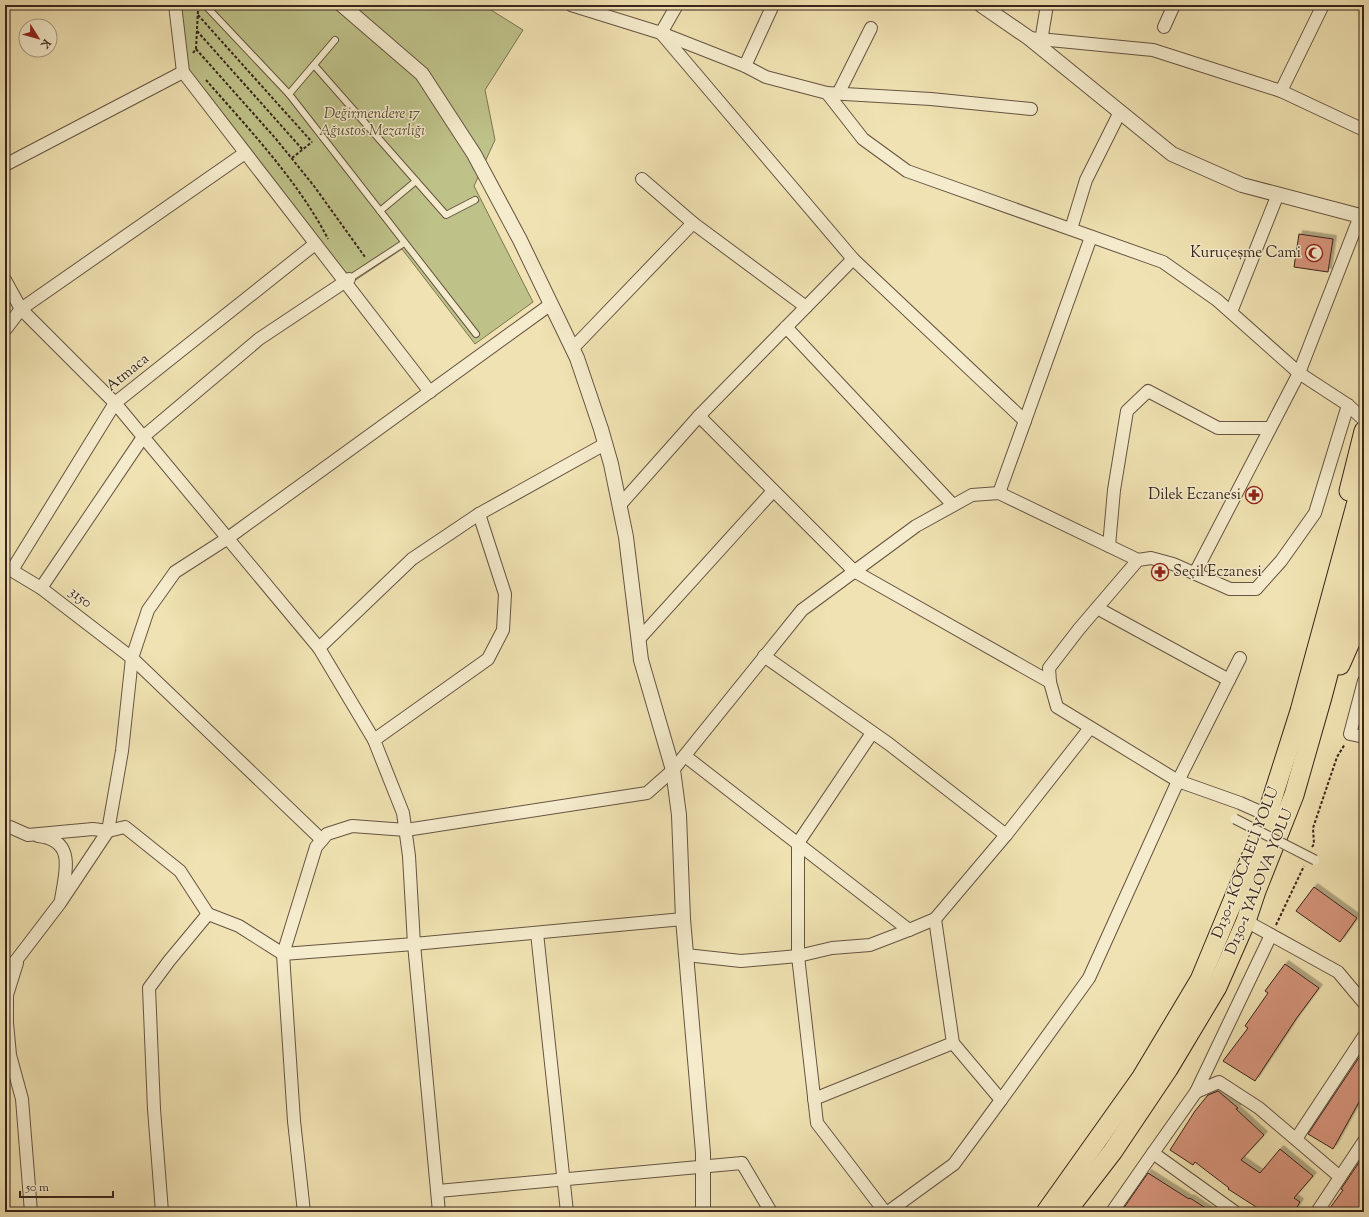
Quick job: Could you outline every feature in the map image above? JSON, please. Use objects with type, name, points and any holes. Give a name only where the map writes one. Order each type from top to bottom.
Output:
[{"type":"highway","points":[[1309,711],[1314,631],[1364,430]]},
{"type":"highway","name":"D130-1 KOCAELİ YOLU","points":[[1046,1212],[1142,1078],[1200,980],[1309,711],[1364,476]]},
{"type":"highway","name":"D130-1 YALOVA YOLU","points":[[1066,1212],[1113,1151],[1168,1069],[1217,987],[1246,921],[1256,891],[1294,795],[1309,711],[1364,538]]},
{"type":"highway","points":[[1309,711],[1352,640],[1364,596]]},
{"type":"street","points":[[175,5],[183,72],[315,244],[347,280],[430,392]]},
{"type":"street","points":[[342,5],[422,74],[474,154],[520,240],[577,358],[606,444],[626,537],[641,660],[673,770],[679,815],[683,919],[703,1166],[703,1212]]},
{"type":"street","points":[[571,5],[661,34],[745,66],[766,77],[832,93],[1031,109]]},
{"type":"street","points":[[661,34],[677,5]]},
{"type":"street","points":[[745,66],[773,5]]},
{"type":"street","points":[[981,5],[1036,42],[1172,154],[1242,185],[1362,216],[1299,373],[1195,573]]},
{"type":"street","points":[[1036,42],[1047,5]]},
{"type":"street","points":[[1164,28],[1174,5]]},
{"type":"street","points":[[1281,91],[1323,5]]},
{"type":"street","points":[[832,93],[871,28]]},
{"type":"street","points":[[661,34],[853,259],[1025,421]]},
{"type":"street","points":[[1036,42],[1153,50],[1281,91],[1364,130]]},
{"type":"street","points":[[5,165],[183,72]]},
{"type":"street","points":[[832,93],[862,139],[907,171],[1163,262],[1217,300],[1299,373],[1348,405],[1364,420]]},
{"type":"street","points":[[1071,229],[1086,180],[1120,112]]},
{"type":"street","points":[[5,330],[21,309],[245,153]]},
{"type":"street","points":[[642,179],[693,223],[806,307]]},
{"type":"street","points":[[1231,312],[1278,194]]},
{"type":"street","points":[[572,349],[693,223]]},
{"type":"street","points":[[999,493],[1091,237]]},
{"type":"street","name":"Atmaca","points":[[8,568],[115,403],[315,244]]},
{"type":"street","points":[[619,506],[699,416],[853,259]]},
{"type":"street","points":[[5,280],[21,309],[115,403],[319,648],[374,740],[403,813],[406,830],[414,944],[440,1212]]},
{"type":"street","points":[[41,588],[143,437],[259,339],[347,280]]},
{"type":"street","points":[[5,973],[60,903],[108,830],[122,751],[132,658],[148,610],[175,572],[228,538],[551,304]]},
{"type":"street","points":[[786,327],[953,505]]},
{"type":"street","points":[[1109,546],[1114,490],[1127,411],[1148,391],[1218,428],[1270,428]]},
{"type":"street","points":[[304,1212],[294,1121],[283,954],[316,847],[327,834],[352,826],[406,830],[647,793],[673,770],[685,756],[802,610],[916,526],[972,495],[999,493],[1138,560],[1151,558],[1173,564],[1230,589],[1256,589],[1281,562],[1315,513],[1348,405]]},
{"type":"street","points":[[699,416],[854,571],[1050,682]]},
{"type":"street","points":[[319,648],[412,559],[479,514],[606,444]]},
{"type":"street","points":[[639,639],[773,491]]},
{"type":"street","points":[[374,740],[488,659],[504,630],[505,594],[479,514]]},
{"type":"street","points":[[1138,560],[1079,629],[1049,668],[1050,682],[1057,707],[1178,781],[1240,803],[1267,815]]},
{"type":"street","name":"3150","points":[[8,568],[41,588],[132,658],[322,840]]},
{"type":"street","points":[[1097,608],[1229,680]]},
{"type":"street","points":[[764,656],[872,733],[1006,835]]},
{"type":"street","points":[[888,1212],[954,1164],[1089,978],[1178,781],[1240,658]]},
{"type":"street","points":[[1364,681],[1350,734],[1364,737]]},
{"type":"street","points":[[686,955],[741,960],[798,956],[832,948],[870,945],[935,919],[1006,835],[1090,728]]},
{"type":"street","points":[[872,733],[798,843],[798,956],[817,1124],[885,1212]]},
{"type":"street","points":[[685,756],[909,930]]},
{"type":"street","points":[[1234,820],[1310,860]]},
{"type":"street","points":[[28,835],[93,829],[108,830],[125,827],[180,871],[208,914],[239,926],[283,954],[414,944],[683,919]]},
{"type":"street","points":[[5,828],[10,828],[28,835],[46,837],[58,844],[65,852],[66,862],[60,903]]},
{"type":"street","points":[[162,1212],[154,1109],[148,988],[168,961],[208,914]]},
{"type":"street","points":[[935,919],[953,1043],[1000,1100]]},
{"type":"street","points":[[1246,921],[1338,972],[1364,1003]]},
{"type":"street","points":[[538,933],[567,1212]]},
{"type":"street","points":[[1112,1212],[1196,1092],[1271,935]]},
{"type":"street","points":[[18,958],[7,995],[7,1022],[10,1055],[22,1099],[30,1212]]},
{"type":"street","points":[[1296,1139],[1364,1036]]},
{"type":"street","points":[[814,1099],[953,1043]]},
{"type":"street","points":[[1196,1092],[1219,1082],[1259,1108],[1340,1177]]},
{"type":"street","points":[[1317,1212],[1364,1141]]},
{"type":"street","points":[[1153,1153],[1235,1212]]},
{"type":"street","points":[[438,1191],[742,1163],[771,1212]]},
{"type":"lane","points":[[205,5],[289,94],[476,334]]},
{"type":"lane","points":[[289,94],[336,40]]},
{"type":"lane","points":[[314,65],[446,215],[475,200]]},
{"type":"lane","points":[[380,211],[416,181]]},
{"type":"lane","points":[[347,280],[404,243]]},
{"type":"path","points":[[192,55],[196,49],[199,5]]},
{"type":"path","points":[[198,15],[312,142]]},
{"type":"path","points":[[197,31],[303,150]]},
{"type":"path","points":[[196,49],[292,158],[314,186],[370,265]]},
{"type":"path","points":[[202,76],[278,165],[318,218]]},
{"type":"path","points":[[292,158],[321,135]]},
{"type":"path","points":[[1311,849],[1314,844],[1313,828],[1337,757],[1350,734]]},
{"type":"path","points":[[1271,935],[1310,860]]},
{"type":"green space","name":"Değirmendere 17 Ağustos Mezarlığı","points":[[179,5],[483,5],[523,30],[485,90],[495,140],[474,186],[533,302],[475,344],[402,249],[348,285],[187,70]]},
{"type":"building","name":"Kuruçeşme Cami","points":[[1299,234],[1333,239],[1328,272],[1294,267]]},
{"type":"building","points":[[1314,887],[1357,918],[1340,942],[1296,911]]},
{"type":"building","points":[[1285,964],[1319,988],[1296,1019],[1255,1081],[1223,1061],[1248,1028],[1245,1026],[1268,993],[1265,991]]},
{"type":"building","points":[[1364,1050],[1364,1093],[1333,1149],[1308,1134]]},
{"type":"building","points":[[1218,1091],[1238,1108],[1236,1109],[1264,1135],[1241,1160],[1260,1173],[1280,1149],[1313,1176],[1294,1198],[1300,1202],[1294,1212],[1264,1212],[1228,1189],[1229,1188],[1195,1162],[1193,1165],[1170,1150],[1195,1111],[1208,1095]]},
{"type":"building","points":[[1364,1155],[1364,1212],[1327,1212],[1343,1190],[1341,1189]]},
{"type":"building","points":[[1148,1173],[1189,1199],[1190,1198],[1212,1212],[1121,1212]]},
{"type":"place","name":"Kuruçeşme Cami","points":[[1314,253]]},
{"type":"place","name":"Dilek Eczanesi","points":[[1254,495]]},
{"type":"place","name":"Seçil Eczanesi","points":[[1160,572]]}]
